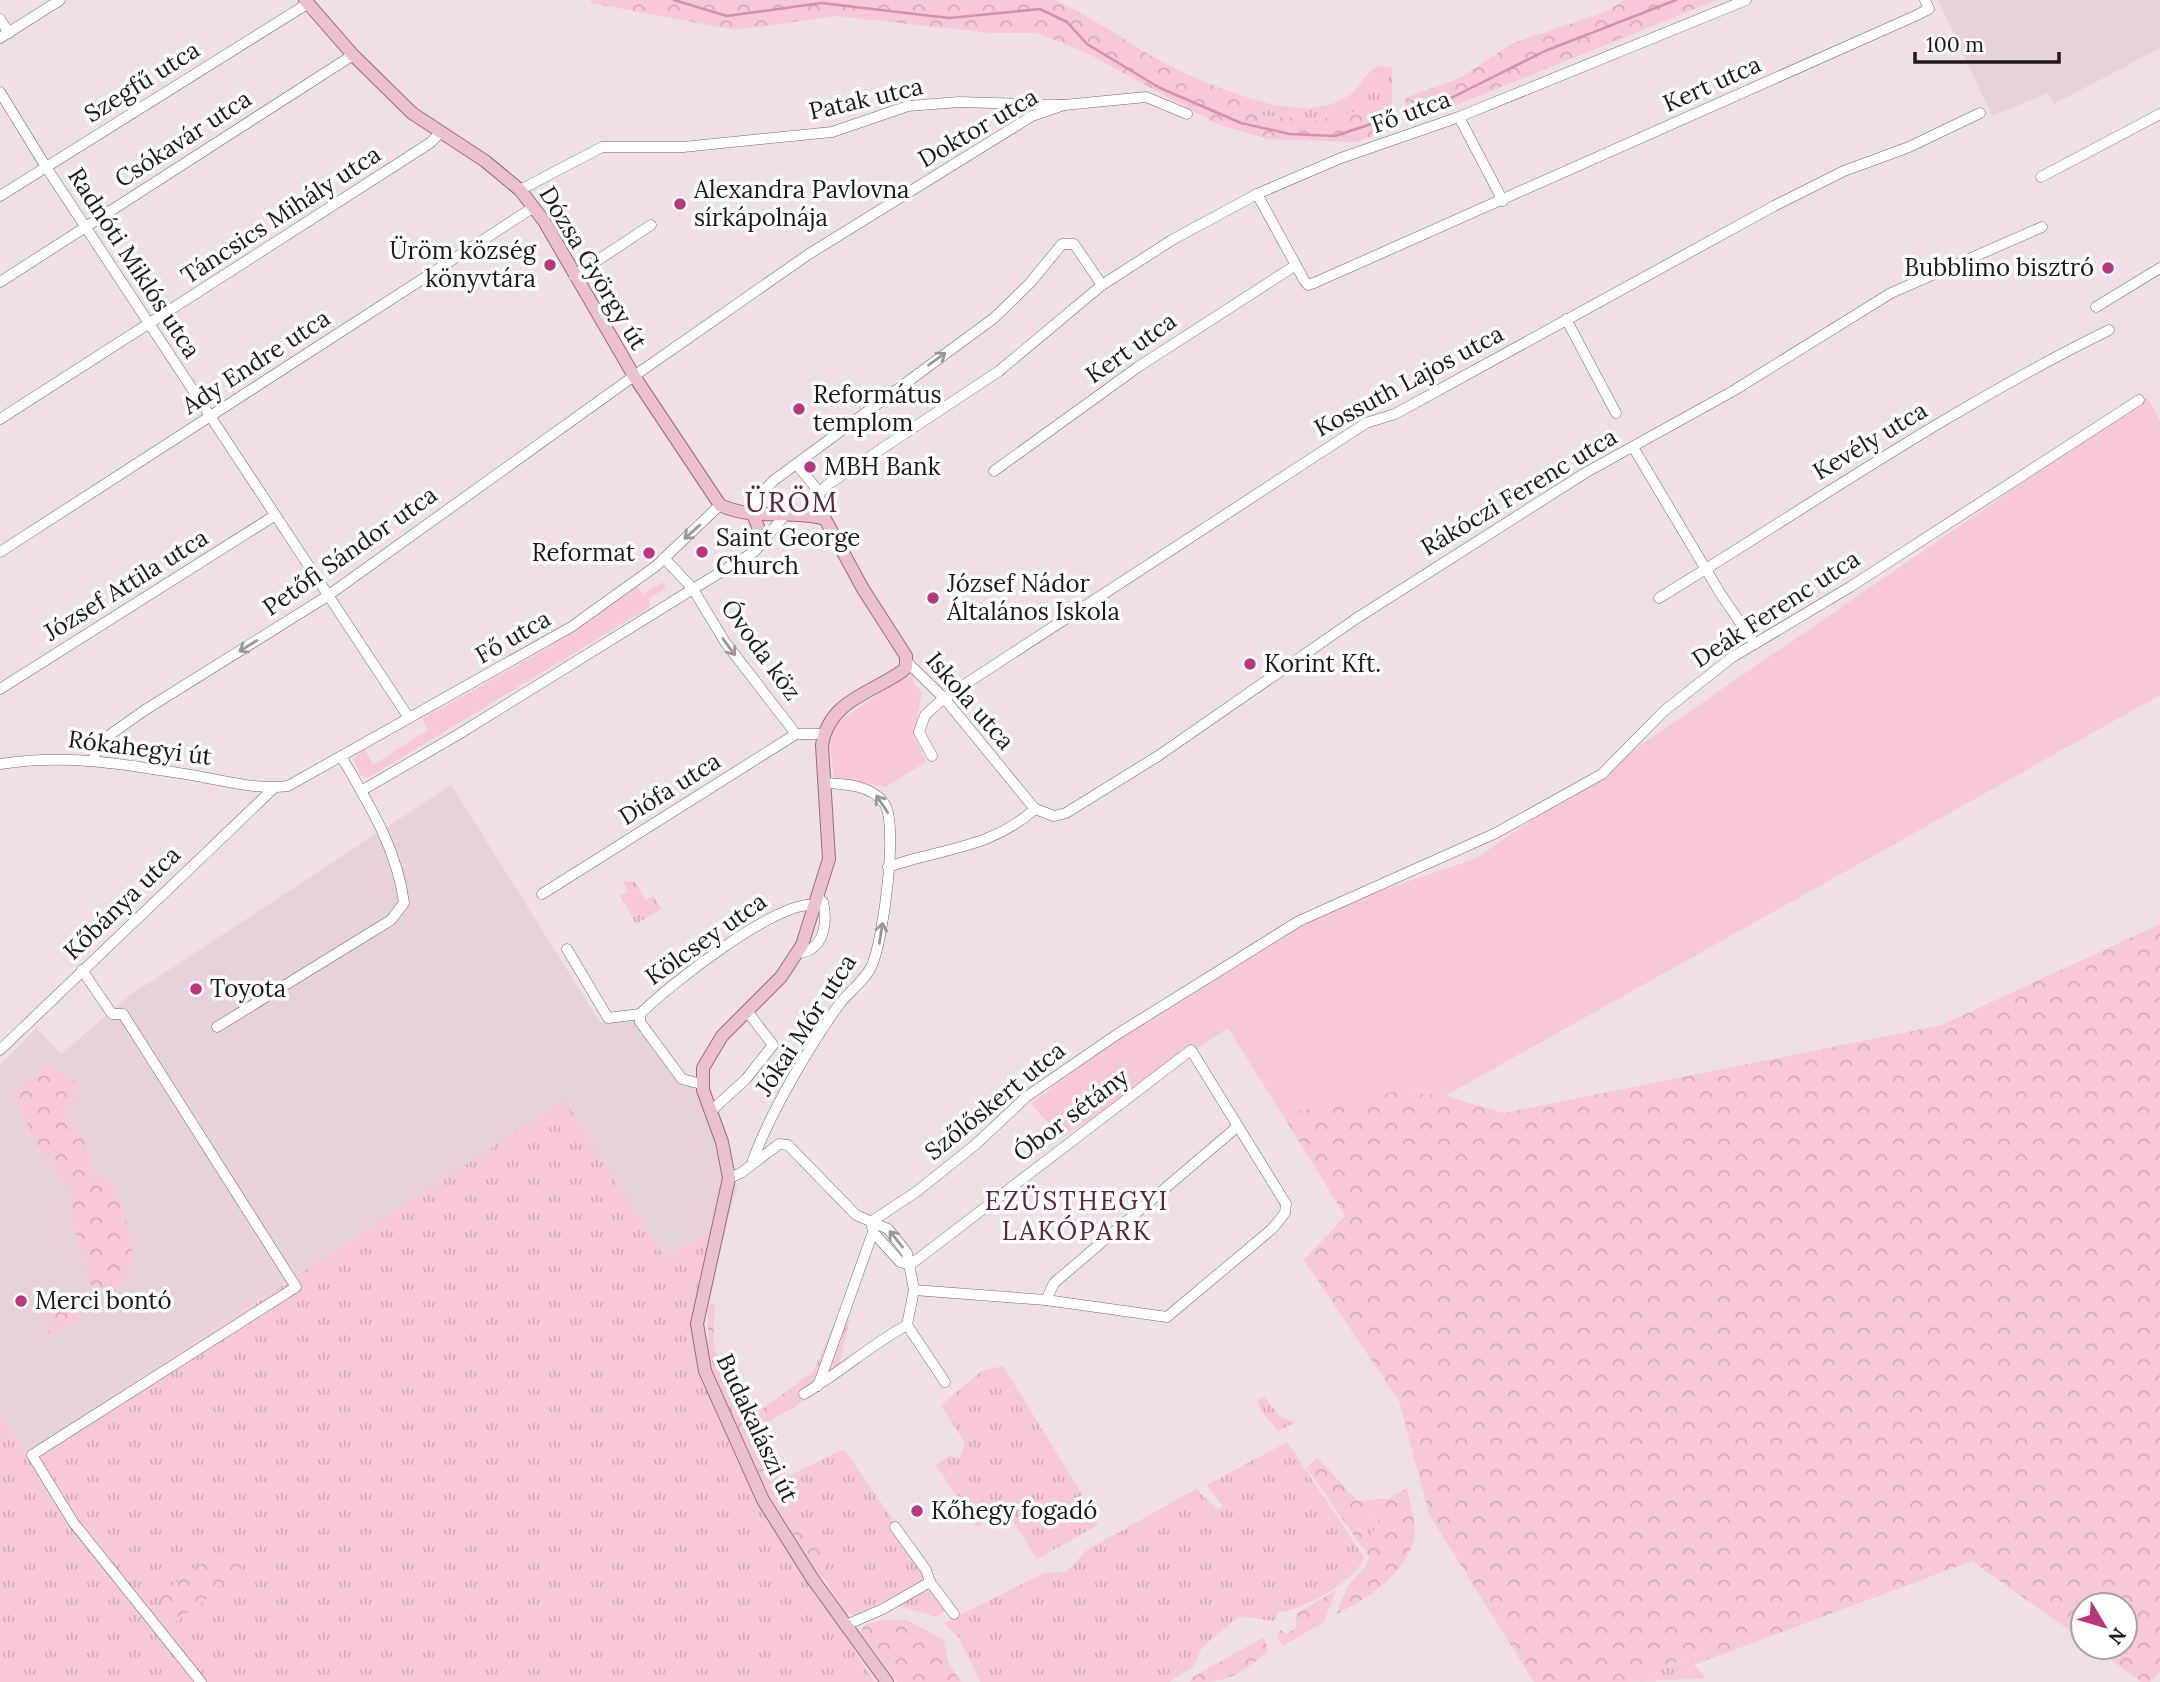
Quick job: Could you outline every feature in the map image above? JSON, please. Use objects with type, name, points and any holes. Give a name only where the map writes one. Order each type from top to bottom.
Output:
[{"type":"main road","name":"Dózsa György út","points":[[306,2],[353,55],[404,105],[440,133],[485,161],[520,190],[534,207],[634,376],[720,505]]},
{"type":"main road","points":[[720,505],[753,514],[811,515]]},
{"type":"main road","points":[[753,514],[763,540]]},
{"type":"main road","name":"Iskola utca","points":[[811,515],[825,519],[831,526],[857,579],[900,644],[908,663]]},
{"type":"main road","points":[[701,1084],[708,1056],[722,1036],[781,977],[799,953],[829,849],[824,734],[830,719],[837,710],[901,673],[908,663]]},
{"type":"main road","name":"Budakalászi út","points":[[701,1084],[728,1162],[729,1178],[701,1294],[697,1324],[700,1355],[710,1385],[763,1500],[887,1682]]},
{"type":"street","points":[[0,19],[4,36],[60,0]]},
{"type":"street","name":"Fő utca","points":[[820,492],[999,371],[1102,285],[1172,240],[1257,194],[1341,158],[1460,117],[1746,0]]},
{"type":"street","name":"Kert utca","points":[[1257,194],[1308,285],[1503,201],[1915,16],[1928,9],[1925,0]]},
{"type":"street","name":"Szegfű utca","points":[[0,196],[306,2]]},
{"type":"street","name":"Csókavár utca","points":[[0,282],[353,55]]},
{"type":"street","name":"Radnóti Miklós utca","points":[[0,92],[326,597],[409,718]]},
{"type":"street","name":"Patak utca","points":[[520,190],[602,146],[683,147],[832,132],[908,106],[958,102],[1064,104],[1146,97],[1187,114]]},
{"type":"street","name":"Doktor utca","points":[[634,376],[809,254],[1032,116],[1064,104]]},
{"type":"street","name":"Kossuth Lajos utca","points":[[932,756],[919,732],[925,715],[944,698],[1366,423],[1395,414],[1821,183],[1909,147],[1980,113]]},
{"type":"street","points":[[2041,177],[2160,114]]},
{"type":"street","points":[[1460,117],[1503,201]]},
{"type":"street","name":"Táncsics Mihály utca","points":[[0,419],[430,144],[440,133]]},
{"type":"street","name":"Ady Endre utca","points":[[0,552],[534,207]]},
{"type":"street","points":[[574,276],[652,225]]},
{"type":"street","name":"Rákóczi Ferenc utca","points":[[1035,809],[1055,816],[1083,804],[1158,756],[1357,618],[1585,473],[1733,391],[1891,293],[2042,227]]},
{"type":"street","points":[[753,514],[759,496],[842,428],[994,318],[1030,283],[1062,244],[1074,244],[1102,285]]},
{"type":"street","name":"Kert utca","points":[[994,471],[1138,367],[1296,265]]},
{"type":"street","points":[[2096,307],[2160,268]]},
{"type":"street","points":[[1566,319],[1616,413]]},
{"type":"street","name":"Kevély utca","points":[[1659,598],[1893,450],[2048,360],[2109,330]]},
{"type":"street","name":"Petőfi Sándor utca","points":[[93,759],[101,741],[145,710],[326,597],[634,376]]},
{"type":"street","name":"Deák Ferenc utca","points":[[1146,1016],[1299,921],[1485,838],[1602,774],[1664,711],[1731,658],[1850,587],[2139,400]]},
{"type":"street","points":[[1633,447],[1706,569],[1755,644]]},
{"type":"street","points":[[797,465],[820,492],[811,515]]},
{"type":"street","name":"Fő utca","points":[[274,788],[301,780],[561,634],[664,558],[720,505]]},
{"type":"street","points":[[361,791],[746,558],[785,515]]},
{"type":"street","name":"József Attila utca","points":[[0,689],[274,516]]},
{"type":"street","name":"Óvoda köz","points":[[664,558],[693,589],[725,642],[796,734]]},
{"type":"street","name":"Iskola utca","points":[[908,663],[944,698],[1035,809]]},
{"type":"street","points":[[796,734],[824,734]]},
{"type":"street","name":"Diófa utca","points":[[542,894],[796,734]]},
{"type":"street","points":[[217,1027],[391,920],[404,903],[402,882],[383,830],[341,756]]},
{"type":"street","name":"Rókahegyi út","points":[[0,764],[35,758],[93,759],[274,788]]},
{"type":"street","name":"Jókai Mór utca","points":[[753,1161],[765,1129],[837,1007],[871,969],[880,940],[890,818],[883,802],[867,790],[825,783]]},
{"type":"street","name":"Kőbánya utca","points":[[0,1050],[274,788]]},
{"type":"street","points":[[888,867],[928,853],[981,844],[1020,823],[1035,809]]},
{"type":"street","name":"Kölcsey utca","points":[[701,1084],[682,1079],[640,1022],[640,1014],[729,943],[790,907],[816,901]]},
{"type":"street","points":[[567,949],[608,1018],[640,1014]]},
{"type":"street","points":[[82,970],[112,1014],[123,1014],[296,1287],[32,1455],[73,1522],[201,1682]]},
{"type":"street","points":[[710,1112],[746,1079],[773,1045],[747,1011]]},
{"type":"street","name":"Szőlőskert utca","points":[[872,1221],[916,1192],[956,1160],[1026,1097],[1146,1016]]},
{"type":"street","name":"Óbor sétány","points":[[909,1265],[1191,1050],[1237,1127]]},
{"type":"street","points":[[914,1290],[1046,1300],[1167,1317],[1272,1229],[1285,1213],[1286,1204],[1237,1127],[1054,1283],[1046,1300]]},
{"type":"street","points":[[729,1178],[741,1173],[753,1161],[779,1144],[788,1145],[856,1215],[888,1229],[907,1253],[914,1290],[907,1325],[945,1382]]},
{"type":"street","points":[[818,1386],[873,1232],[872,1221]]},
{"type":"street","points":[[873,1232],[900,1262],[909,1265]]},
{"type":"street","points":[[804,1394],[873,1344],[907,1325]]},
{"type":"street","points":[[895,1527],[954,1614]]},
{"type":"street","points":[[846,1625],[883,1609],[930,1582]]},
{"type":"shaded area","points":[[1938,0],[2160,0],[2160,48],[2054,104],[2048,93],[1992,116]]},
{"type":"shaded area","points":[[451,785],[600,1022],[646,1019],[685,1074],[708,1081],[730,1147],[737,1188],[728,1220],[665,1258],[295,1276],[27,1454],[0,1413],[0,1065],[36,1028],[61,1054],[129,996]]},
{"type":"green space","points":[[591,0],[1055,0],[1173,68],[1252,99],[1256,115],[1317,120],[1392,104],[1395,122],[1384,132],[1356,142],[1268,139],[1217,124],[1085,52],[1038,33],[990,33],[837,16],[735,30],[591,3]]},
{"type":"green space","points":[[1624,0],[1717,0],[1409,124],[1405,98],[1460,78],[1513,43],[1606,12]]},
{"type":"green space","points":[[1381,66],[1392,68],[1392,104],[1317,120],[1255,115],[1252,99],[1302,108],[1339,101],[1354,91],[1370,71]]},
{"type":"green space","points":[[2147,397],[2160,421],[2160,695],[1445,1096],[1396,1091],[1282,1114],[1228,1028],[1062,1138],[1031,1104],[1146,1016],[1329,908],[1475,859]]},
{"type":"green space","points":[[663,582],[666,588],[649,599],[650,607],[368,778],[360,775],[354,760],[364,748],[373,765],[428,730],[422,719],[551,646],[633,588],[637,586],[643,594]]},
{"type":"green space","points":[[913,675],[914,683],[922,693],[914,734],[926,762],[886,787],[834,778],[830,744],[836,723],[906,676]]},
{"type":"green space","points":[[623,881],[635,882],[646,900],[653,896],[661,909],[636,924],[620,895],[628,892]]},
{"type":"green space","points":[[2160,924],[2160,1671],[2150,1682],[2142,1682],[2113,1661],[2139,1661],[2139,1591],[2069,1591],[2069,1630],[1972,1561],[1707,1660],[1702,1652],[1629,1682],[1534,1682],[1429,1514],[1399,1401],[1304,1260],[1345,1216],[1282,1114],[1396,1091],[1445,1096],[1504,1113],[1942,1025]]},
{"type":"green space","points":[[46,1066],[72,1077],[79,1091],[64,1117],[84,1140],[94,1174],[109,1179],[130,1232],[132,1262],[128,1274],[118,1287],[95,1297],[72,1222],[71,1188],[37,1146],[14,1093]]},
{"type":"green space","points":[[564,1100],[665,1258],[728,1220],[703,1323],[719,1379],[767,1481],[759,1506],[875,1682],[0,1682],[0,1413],[27,1454]]},
{"type":"green space","points":[[715,1303],[713,1341],[717,1357],[767,1469],[760,1473],[729,1412],[714,1371],[708,1327],[709,1304]]},
{"type":"green space","points":[[60,1304],[77,1307],[80,1319],[48,1336],[50,1326],[43,1316],[49,1307]]},
{"type":"green space","points":[[838,1315],[850,1320],[835,1373],[811,1396],[760,1427],[750,1418],[813,1372]]},
{"type":"green space","points":[[1003,1366],[1093,1512],[1091,1515],[1098,1525],[1037,1559],[1006,1510],[977,1527],[936,1465],[949,1456],[960,1458],[965,1443],[941,1405],[982,1371]]},
{"type":"green space","points":[[1265,1397],[1280,1417],[1296,1422],[1278,1431],[1259,1408],[1258,1399]]},
{"type":"green space","points":[[1287,1442],[1364,1557],[1351,1575],[1340,1584],[1301,1606],[1279,1612],[1273,1621],[1240,1616],[1202,1647],[1194,1666],[1169,1682],[980,1682],[959,1638],[944,1623],[1044,1573],[1066,1572],[1087,1550],[1196,1489],[1218,1510],[1223,1506],[1207,1485]]},
{"type":"green space","points":[[844,1449],[893,1520],[893,1529],[926,1575],[924,1580],[856,1616],[845,1612],[831,1590],[775,1483]]},
{"type":"green space","points":[[1317,1457],[1357,1501],[1377,1499],[1359,1543],[1307,1468]]},
{"type":"green space","points":[[775,1474],[787,1487],[784,1497],[835,1575],[829,1582],[819,1576],[768,1493],[763,1478]]},
{"type":"green space","points":[[1407,1488],[1415,1529],[1408,1555],[1382,1586],[1336,1615],[1347,1587],[1365,1567],[1369,1557],[1365,1550],[1388,1499]]},
{"type":"green space","points":[[1377,1499],[1388,1499],[1365,1550],[1359,1543]]},
{"type":"green space","points":[[230,1550],[248,1551],[236,1577],[213,1589],[209,1597],[173,1624],[159,1596],[194,1568]]},
{"type":"green space","points":[[1336,1590],[1324,1622],[1283,1646],[1277,1635],[1280,1629],[1286,1634],[1296,1628],[1296,1614]]},
{"type":"green space","points":[[918,1592],[930,1592],[946,1610],[937,1617],[896,1605]]},
{"type":"green space","points":[[884,1620],[907,1620],[944,1640],[948,1662],[961,1682],[897,1682],[861,1633],[864,1625]]},
{"type":"green space","points":[[1264,1637],[1268,1652],[1240,1672],[1215,1681],[1190,1682],[1193,1677]]},
{"type":"green space","points":[[1703,1652],[1707,1660],[1694,1665],[1706,1678],[1629,1682]]},
{"type":"waterway","points":[[674,0],[727,16],[821,3],[949,18],[1040,9],[1067,22],[1087,44],[1160,88],[1241,123],[1290,134],[1335,136],[1392,117]]},
{"type":"waterway","points":[[1404,114],[1435,106],[1545,51],[1676,0]]},
{"type":"place","name":"Alexandra Pavlovna sírkápolnája","points":[[680,204]]},
{"type":"place","name":"Üröm község könyvtára","points":[[550,265]]},
{"type":"place","name":"Bubblimo bisztró","points":[[2108,268]]},
{"type":"place","name":"Református templom","points":[[799,409]]},
{"type":"place","name":"MBH Bank","points":[[810,467]]},
{"type":"place","name":"Saint George Church","points":[[702,552]]},
{"type":"place","name":"Reformat","points":[[649,553]]},
{"type":"place","name":"József Nádor Általános Iskola","points":[[933,598]]},
{"type":"place","name":"Korint Kft.","points":[[1250,664]]},
{"type":"place","name":"Toyota","points":[[196,989]]},
{"type":"place","name":"Merci bontó","points":[[21,1301]]},
{"type":"place","name":"Kőhegy fogadó","points":[[917,1511]]},
{"type":"district","name":"ÜRÖM","points":[[792,502]]},
{"type":"district","name":"EZÜSTHEGYI LAKÓPARK","points":[[1077,1216]]}]
